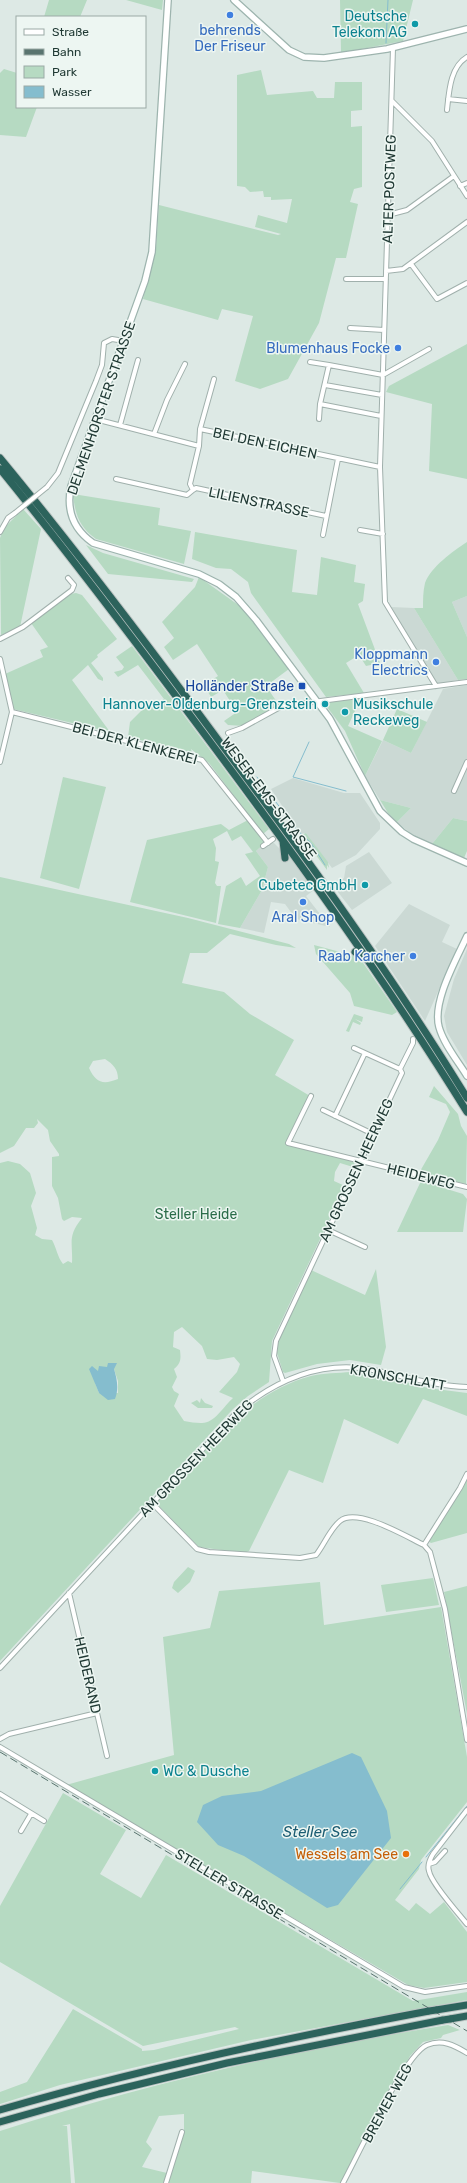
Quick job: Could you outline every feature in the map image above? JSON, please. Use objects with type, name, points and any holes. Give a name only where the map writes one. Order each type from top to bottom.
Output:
[{"type":"highway","points":[[0,458],[82,565]]},
{"type":"highway","points":[[0,469],[82,565]]},
{"type":"highway","name":"WESER-EMS-STRASSE","points":[[82,565],[283,839],[368,959],[467,1112]]},
{"type":"highway","name":"WESER-EMS-STRASSE","points":[[82,565],[340,904],[467,1098]]},
{"type":"highway","points":[[283,839],[286,858]]},
{"type":"highway","points":[[355,952],[368,959]]},
{"type":"highway","points":[[0,2110],[297,2036],[467,2005]]},
{"type":"highway","points":[[0,2122],[107,2092],[227,2062],[467,2016]]},
{"type":"street","name":"DELMENHORSTER STRASSE","points":[[168,0],[152,252],[145,281],[69,494],[70,511],[80,532],[100,546],[192,571],[209,578],[228,590],[256,620],[317,701],[341,736],[367,790],[380,811],[402,832],[413,840],[467,863]]},
{"type":"street","points":[[234,0],[276,39],[299,56],[316,58],[394,48],[445,33],[467,29]]},
{"type":"street","name":"ALTER POSTWEG","points":[[394,48],[380,467],[385,602],[436,686]]},
{"type":"street","points":[[447,110],[454,73],[458,64],[467,57]]},
{"type":"street","points":[[448,99],[467,101]]},
{"type":"street","points":[[392,101],[432,141],[467,196]]},
{"type":"street","points":[[388,215],[407,210],[454,176]]},
{"type":"street","points":[[460,186],[467,183]]},
{"type":"street","points":[[386,271],[397,271],[411,264],[467,222]]},
{"type":"street","points":[[411,264],[437,299],[467,283]]},
{"type":"street","points":[[346,279],[386,279]]},
{"type":"street","points":[[350,328],[384,330]]},
{"type":"street","points":[[0,532],[15,512],[47,486],[58,473],[102,365],[104,343],[112,339],[124,341]]},
{"type":"street","points":[[310,362],[383,375],[429,349]]},
{"type":"street","points":[[120,425],[138,360]]},
{"type":"street","points":[[154,434],[167,400],[185,364]]},
{"type":"street","points":[[319,418],[320,404],[329,365]]},
{"type":"street","points":[[200,429],[214,379]]},
{"type":"street","points":[[325,385],[382,395]]},
{"type":"street","points":[[320,404],[381,416]]},
{"type":"street","name":"BEI DEN EICHEN","points":[[95,419],[199,446],[200,429],[380,467]]},
{"type":"street","name":"LILIENSTRASSE","points":[[193,490],[190,484],[199,446]]},
{"type":"street","name":"LILIENSTRASSE","points":[[323,535],[338,459]]},
{"type":"street","name":"LILIENSTRASSE","points":[[116,479],[187,495],[196,488],[326,516]]},
{"type":"street","points":[[360,530],[383,534]]},
{"type":"street","points":[[0,639],[23,627],[72,590],[74,585],[68,578]]},
{"type":"street","points":[[0,658],[12,712],[0,762]]},
{"type":"street","points":[[228,733],[242,728],[282,706],[467,682]]},
{"type":"street","name":"BEI DER KLENKEREI","points":[[12,712],[202,760],[266,844],[273,839]]},
{"type":"street","points":[[454,791],[467,762]]},
{"type":"street","points":[[467,936],[443,993],[438,1011],[438,1021],[442,1036],[467,1076]]},
{"type":"street","name":"AM GROSSEN HEERWEG","points":[[0,1668],[236,1413],[259,1395],[283,1381],[274,1356],[276,1341],[373,1134],[413,1043],[413,1039]]},
{"type":"street","points":[[354,1048],[401,1071]]},
{"type":"street","points":[[335,1116],[365,1053]]},
{"type":"street","name":"HEIDEWEG","points":[[311,1096],[288,1143],[466,1187]]},
{"type":"street","points":[[323,1110],[373,1134]]},
{"type":"street","points":[[328,1230],[364,1247]]},
{"type":"street","name":"KRONSCHLATT","points":[[283,1381],[310,1372],[351,1367],[430,1383],[467,1387]]},
{"type":"street","points":[[424,1544],[460,1488],[467,1474]]},
{"type":"street","points":[[152,1503],[197,1549],[209,1552],[300,1558],[313,1557],[316,1555],[336,1525],[350,1516],[364,1518],[424,1544],[430,1552],[445,1609],[467,1740]]},
{"type":"street","name":"HEIDERAND","points":[[69,1593],[107,1756]]},
{"type":"street","points":[[0,1739],[9,1734],[97,1713]]},
{"type":"street","name":"STELLER STRASSE","points":[[0,1747],[404,1988],[425,1992],[467,1986]]},
{"type":"street","points":[[0,1794],[44,1821]]},
{"type":"street","points":[[467,1810],[439,1846],[429,1864],[430,1876],[467,1924]]},
{"type":"street","points":[[21,1831],[31,1814]]},
{"type":"street","points":[[429,1864],[436,1862],[444,1851]]},
{"type":"street","name":"BREMER WEG","points":[[343,2183],[398,2080],[417,2052],[427,2045],[442,2042],[450,2044],[467,2053]]},
{"type":"street","points":[[166,2183],[182,2132]]},
{"type":"shaded area","points":[[467,596],[467,637],[452,602]]},
{"type":"shaded area","points":[[391,607],[414,608],[458,680],[437,684]]},
{"type":"shaded area","points":[[467,685],[467,821],[453,818],[432,844],[414,836],[397,822],[411,808],[380,800],[365,776],[383,740],[411,753],[443,689]]},
{"type":"shaded area","points":[[293,778],[344,793],[360,793],[380,823],[380,829],[356,855],[332,868],[306,833],[301,834],[271,789]]},
{"type":"shaded area","points":[[265,843],[274,843],[283,852],[282,858],[291,857],[314,890],[306,896],[330,927],[296,919],[285,904],[271,902],[264,933],[240,928],[262,890],[268,867],[256,851]]},
{"type":"shaded area","points":[[369,852],[392,883],[352,910],[334,887],[344,878],[346,866]]},
{"type":"shaded area","points":[[409,904],[450,925],[442,942],[457,949],[425,1021],[375,946]]},
{"type":"shaded area","points":[[467,949],[467,1065],[447,1032],[444,1016],[454,979]]},
{"type":"green space","points":[[49,0],[87,0],[80,16],[44,16]]},
{"type":"green space","points":[[126,0],[163,0],[162,10]]},
{"type":"green space","points":[[340,0],[413,0],[403,41],[341,53]]},
{"type":"green space","points":[[4,69],[16,73],[16,108],[37,108],[26,137],[0,135],[0,73]]},
{"type":"green space","points":[[261,70],[267,95],[313,91],[317,98],[334,98],[335,82],[362,82],[362,110],[351,111],[351,127],[362,126],[362,187],[354,189],[350,202],[358,204],[346,258],[336,258],[319,323],[288,379],[260,389],[235,381],[253,316],[222,309],[218,320],[143,299],[156,249],[159,205],[278,235],[281,234],[255,227],[258,215],[287,223],[292,199],[271,200],[271,197],[264,197],[263,191],[250,192],[245,187],[237,186],[237,75]]},
{"type":"green space","points":[[467,344],[467,479],[429,471],[432,404],[386,392],[389,386]]},
{"type":"green space","points":[[73,494],[160,508],[158,525],[191,531],[184,564],[96,539],[86,530],[79,520]]},
{"type":"green space","points":[[23,509],[41,529],[20,627],[1,635],[0,538],[4,528]]},
{"type":"green space","points":[[195,532],[297,550],[292,592],[317,595],[321,557],[356,565],[354,582],[365,584],[363,601],[358,604],[380,663],[366,666],[359,655],[346,663],[364,693],[326,697],[251,593],[248,582],[231,569],[216,568],[192,559]]},
{"type":"green space","points":[[467,542],[467,596],[452,602],[467,637],[467,679],[458,680],[414,608],[423,608],[423,592],[425,583],[432,571],[449,555]]},
{"type":"green space","points":[[86,545],[103,553],[194,579],[192,582],[108,574]]},
{"type":"green space","points":[[199,577],[244,609],[289,669],[266,686],[279,705],[244,726],[228,725],[224,721],[237,712],[223,690],[211,697],[204,685],[218,676],[197,644],[173,660],[164,647],[174,638],[162,622],[195,587]]},
{"type":"green space","points":[[76,593],[82,595],[117,639],[97,655],[98,657],[91,663],[103,678],[103,681],[98,679],[88,665],[72,680],[110,732],[13,709],[5,674],[43,657],[40,650],[48,647],[31,623],[70,594]]},
{"type":"green space","points":[[132,646],[269,829],[263,834],[209,763],[191,749],[192,753],[128,737],[130,722],[143,709],[164,699],[138,665],[118,677],[114,672],[122,670],[124,667],[116,657]]},
{"type":"green space","points":[[361,698],[348,726],[382,741],[365,776],[345,731],[324,703]]},
{"type":"green space","points":[[397,709],[427,722],[411,753],[383,740]]},
{"type":"green space","points":[[63,777],[106,787],[79,889],[40,878]]},
{"type":"green space","points":[[380,800],[411,808],[397,822],[388,813]]},
{"type":"green space","points":[[453,818],[467,821],[467,851],[464,858],[432,844]]},
{"type":"green space","points":[[248,820],[265,843],[256,851],[268,867],[262,890],[240,928],[218,924],[226,886],[241,877],[246,886],[260,876],[245,854],[253,852],[241,836],[232,841],[227,831],[213,839],[216,848],[215,861],[219,862],[215,883],[217,886],[221,886],[216,923],[130,902],[147,840],[221,824],[229,830]]},
{"type":"green space","points":[[306,833],[328,862],[329,868],[327,865],[327,870],[301,835]]},
{"type":"green space","name":"Steller Heide","points":[[0,877],[188,918],[289,944],[296,948],[276,945],[230,934],[207,953],[190,953],[182,983],[224,992],[250,1014],[294,1040],[275,1075],[310,1096],[286,1143],[355,1162],[353,1167],[340,1163],[335,1172],[334,1181],[345,1186],[272,1341],[269,1382],[248,1396],[233,1409],[0,1661],[0,1163],[8,1161],[20,1164],[30,1173],[36,1193],[31,1206],[37,1228],[35,1235],[42,1239],[52,1240],[63,1264],[68,1261],[72,1263],[72,1240],[74,1230],[82,1218],[72,1217],[64,1221],[62,1219],[58,1198],[52,1186],[52,1157],[59,1156],[59,1154],[50,1141],[48,1130],[37,1119],[38,1123],[34,1128],[26,1128],[14,1146],[0,1153]],"holes":[[[105,1059],[114,1067],[117,1072],[118,1079],[104,1082],[97,1080],[94,1077],[89,1068],[93,1061]],[[182,1327],[202,1346],[207,1359],[217,1360],[234,1357],[240,1364],[237,1372],[219,1392],[233,1398],[214,1418],[206,1423],[184,1421],[174,1406],[179,1394],[174,1391],[172,1387],[177,1377],[174,1369],[180,1361],[180,1350],[173,1347],[174,1332]],[[107,1367],[114,1369],[118,1381],[118,1393],[99,1393],[95,1383],[98,1372]]]},
{"type":"green space","points":[[314,945],[359,957],[397,1012],[392,1015],[354,1006],[350,993],[316,954]]},
{"type":"green space","points":[[354,1014],[363,1017],[362,1022],[355,1019],[361,1023],[360,1025],[353,1022],[349,1032],[346,1031]]},
{"type":"green space","points":[[434,1086],[458,1114],[461,1126],[467,1136],[466,1184],[419,1173],[438,1140],[450,1112],[446,1104],[429,1097]]},
{"type":"green space","points":[[421,1181],[463,1194],[467,1199],[463,1232],[397,1232]]},
{"type":"green space","points":[[376,1269],[386,1347],[381,1365],[350,1360],[317,1364],[285,1373],[283,1372],[277,1353],[278,1340],[311,1270],[365,1295]]},
{"type":"green space","points":[[351,1372],[380,1375],[428,1388],[467,1393],[467,1416],[423,1399],[398,1444],[344,1419],[323,1483],[289,1470],[249,1551],[244,1553],[199,1547],[155,1502],[225,1428],[265,1396],[287,1384],[311,1376]]},
{"type":"green space","points":[[201,1398],[205,1403],[213,1406],[212,1408],[198,1408],[191,1403],[197,1400],[200,1403]]},
{"type":"green space","points":[[467,1479],[467,1533],[431,1543],[428,1541],[462,1490]]},
{"type":"green space","points":[[188,1567],[195,1571],[190,1582],[178,1593],[172,1588],[174,1582]]},
{"type":"green space","points":[[433,1578],[439,1605],[386,1612],[381,1585]]},
{"type":"green space","points":[[320,1582],[324,1625],[441,1607],[467,1757],[467,1802],[421,1860],[419,1869],[395,1900],[409,1911],[416,1903],[430,1914],[444,1902],[467,1932],[467,1982],[424,1988],[408,1985],[66,1785],[174,1755],[163,1637],[210,1628],[219,1591]]},
{"type":"green space","points":[[467,1586],[467,1714],[444,1592]]},
{"type":"green space","points":[[63,1793],[126,1830],[100,1874],[141,1898],[166,1855],[413,2001],[467,1992],[467,2000],[251,2040],[60,2085],[0,2104],[0,2092],[27,2082],[73,2009],[142,2049],[142,2051],[154,2050],[239,2029],[235,2027],[143,2046],[0,1962],[0,1906]]},
{"type":"green space","points":[[448,2025],[460,2030],[443,2035],[441,2038],[423,2042],[410,2056],[340,2183],[252,2171],[251,2183],[168,2183],[184,2133],[184,2114],[159,2116],[146,2142],[152,2149],[142,2167],[167,2173],[164,2183],[75,2183],[70,2124],[62,2126],[67,2126],[71,2183],[0,2183],[0,2131],[110,2098],[222,2069],[334,2045]]},
{"type":"water","points":[[108,1363],[117,1363],[114,1369],[117,1380],[117,1388],[115,1399],[108,1400],[99,1393],[89,1369],[92,1366],[98,1371],[99,1366],[107,1367]]},
{"type":"water","name":"Steller See","points":[[352,1753],[361,1757],[387,1811],[391,1838],[338,1905],[327,1908],[244,1856],[218,1845],[197,1822],[203,1805],[222,1796],[261,1791]]},
{"type":"waterway","points":[[386,43],[388,0]]},
{"type":"waterway","points":[[309,742],[293,777],[346,791]]},
{"type":"waterway","points":[[257,777],[297,830],[311,843],[325,865]]},
{"type":"waterway","points":[[426,1857],[467,1806]]},
{"type":"waterway","points":[[400,1889],[422,1862]]},
{"type":"railway","points":[[0,1752],[467,2031]]},
{"type":"place","name":"behrends Der Friseur","points":[[230,15]]},
{"type":"place","name":"Deutsche Telekom AG","points":[[415,24]]},
{"type":"place","name":"Blumenhaus Focke","points":[[398,348]]},
{"type":"place","name":"Kloppmann Electrics","points":[[436,662]]},
{"type":"place","name":"Holländer Straße","points":[[302,686]]},
{"type":"place","name":"Hannover-Oldenburg-Grenzstein","points":[[325,704]]},
{"type":"place","name":"Musikschule Reckeweg","points":[[345,712]]},
{"type":"place","name":"Cubetec GmbH","points":[[365,885]]},
{"type":"place","name":"Aral Shop","points":[[303,902]]},
{"type":"place","name":"Raab Karcher","points":[[413,956]]},
{"type":"place","name":"WC & Dusche","points":[[155,1771]]},
{"type":"place","name":"Wessels am See","points":[[406,1854]]}]
